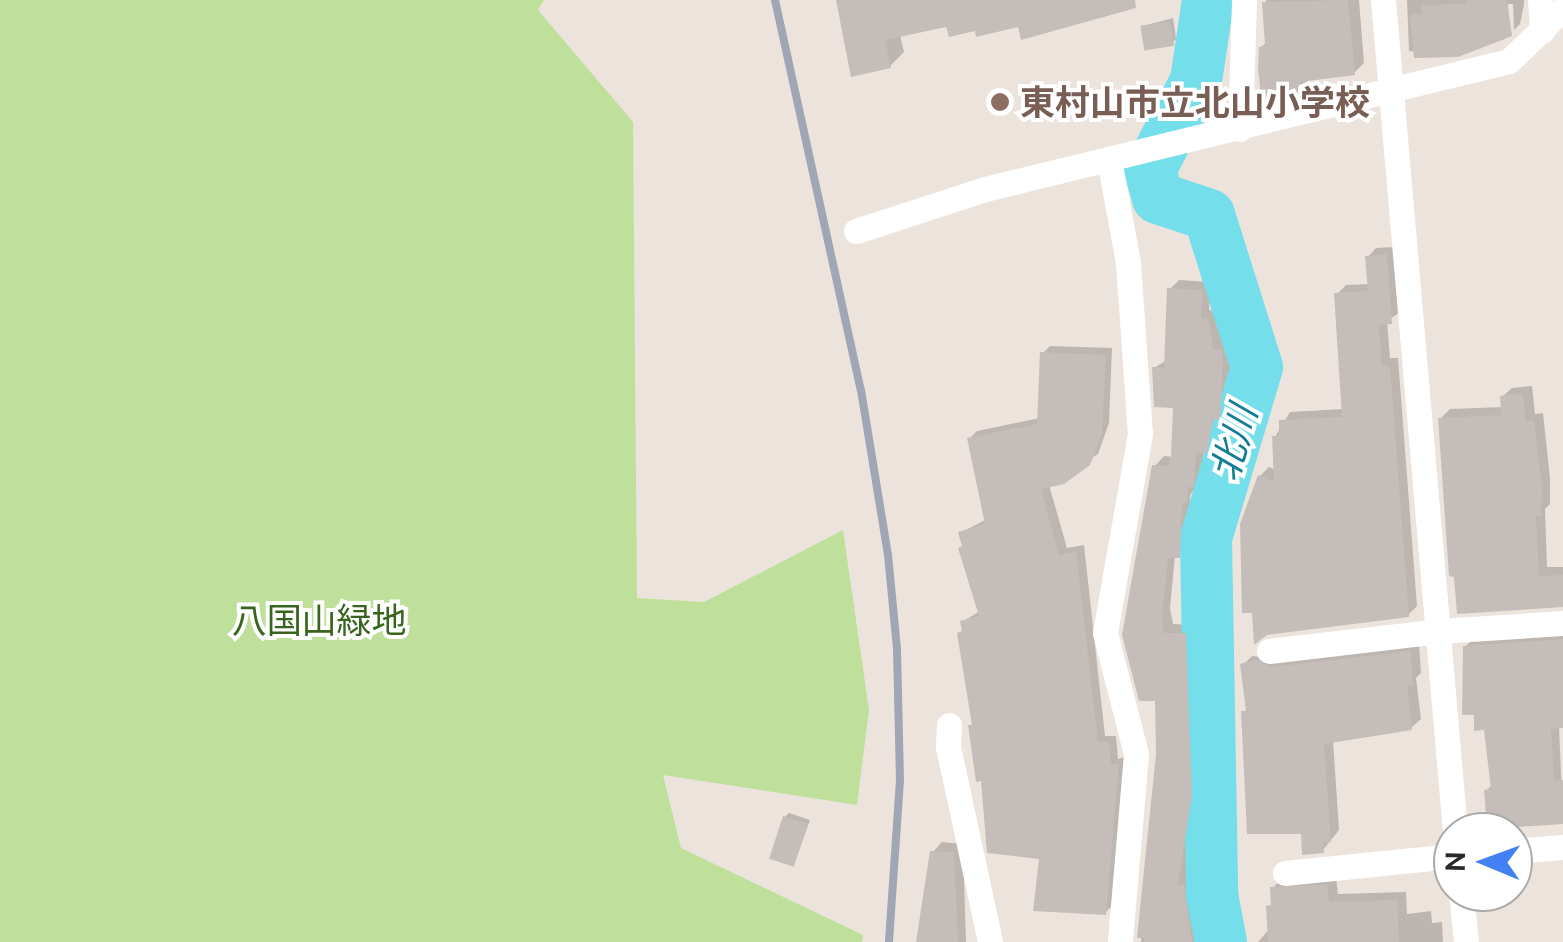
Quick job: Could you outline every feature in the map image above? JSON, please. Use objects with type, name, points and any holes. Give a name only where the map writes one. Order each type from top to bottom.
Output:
[{"type":"street","points":[[1240,129],[1244,0]]},
{"type":"street","points":[[1383,0],[1453,812]]},
{"type":"street","points":[[1540,0],[1542,31]]},
{"type":"street","points":[[856,231],[986,189],[1509,61],[1563,9]]},
{"type":"street","points":[[1108,159],[1128,263],[1140,434],[1105,633],[1136,754],[1120,942]]},
{"type":"street","points":[[1269,650],[1439,630],[1563,624]]},
{"type":"street","points":[[949,725],[948,747],[990,942]]},
{"type":"street","points":[[1533,849],[1563,847]]},
{"type":"street","points":[[1285,873],[1433,858]]},
{"type":"street","points":[[1463,912],[1466,942]]},
{"type":"green space","name":"八国山緑地","points":[[0,0],[544,0],[538,10],[633,122],[637,598],[704,602],[843,530],[869,710],[857,805],[663,775],[681,848],[863,935],[862,942],[0,942]]},
{"type":"building","points":[[836,0],[1135,0],[1136,8],[1021,40],[1018,27],[976,37],[975,31],[949,37],[946,27],[885,40],[891,68],[851,77]]},
{"type":"building","points":[[1348,0],[1355,75],[1300,82],[1302,95],[1262,105],[1258,68],[1259,47],[1265,46],[1262,2]]},
{"type":"building","points":[[1467,0],[1507,0],[1512,36],[1458,57],[1414,58],[1410,14],[1422,14],[1422,5],[1467,4]]},
{"type":"building","points":[[1170,21],[1174,46],[1144,50],[1140,26]]},
{"type":"building","points":[[1387,254],[1392,324],[1379,325],[1382,366],[1390,366],[1409,617],[1267,635],[1254,645],[1252,613],[1242,613],[1240,524],[1258,475],[1274,482],[1272,436],[1279,436],[1279,420],[1342,417],[1334,293],[1368,291],[1365,256]]},
{"type":"building","points":[[1167,288],[1203,290],[1201,318],[1209,320],[1213,350],[1221,350],[1223,357],[1220,420],[1213,419],[1207,453],[1196,452],[1194,487],[1188,487],[1187,503],[1182,503],[1180,558],[1168,558],[1162,619],[1164,633],[1186,633],[1192,795],[1178,885],[1184,885],[1192,942],[1144,942],[1144,938],[1137,938],[1156,754],[1155,701],[1139,701],[1122,635],[1152,465],[1168,466],[1171,455],[1173,408],[1154,407],[1152,367],[1164,368]]},
{"type":"building","points":[[1040,352],[1106,355],[1102,433],[1090,465],[1064,484],[1041,489],[1059,555],[1076,551],[1098,742],[1109,742],[1111,765],[1119,763],[1106,915],[1033,911],[1039,859],[987,853],[981,781],[976,782],[968,725],[972,725],[957,633],[962,631],[960,621],[979,616],[958,548],[962,546],[958,532],[985,524],[967,438],[1037,424]]},
{"type":"building","points":[[1523,394],[1526,422],[1534,421],[1542,488],[1541,516],[1536,516],[1539,576],[1563,575],[1563,607],[1457,614],[1454,577],[1449,576],[1438,418],[1501,415],[1500,396]]},
{"type":"building","points":[[1563,639],[1563,728],[1551,729],[1554,781],[1563,780],[1563,824],[1533,826],[1533,812],[1486,812],[1484,790],[1491,789],[1484,730],[1474,731],[1474,715],[1462,715],[1463,646]]},
{"type":"building","points":[[1411,651],[1413,685],[1407,685],[1412,730],[1324,744],[1331,842],[1323,842],[1324,853],[1302,855],[1301,834],[1247,834],[1241,711],[1246,711],[1240,664],[1255,659],[1271,667]]},
{"type":"building","points":[[783,816],[808,824],[794,867],[769,859]]},
{"type":"building","points":[[930,851],[954,852],[958,942],[916,942]]},
{"type":"building","points":[[1327,885],[1329,902],[1397,900],[1399,942],[1268,942],[1266,906],[1271,905],[1270,887]]},
{"type":"waterway","name":"北川","points":[[1208,0],[1196,81],[1150,170],[1158,198],[1209,215],[1257,367],[1206,538],[1212,895],[1221,942]]},
{"type":"railway","points":[[775,0],[861,390],[888,555],[897,649],[900,780],[889,942]]},
{"type":"place","name":"東村山市立北山小学校","points":[[1000,102]]}]
